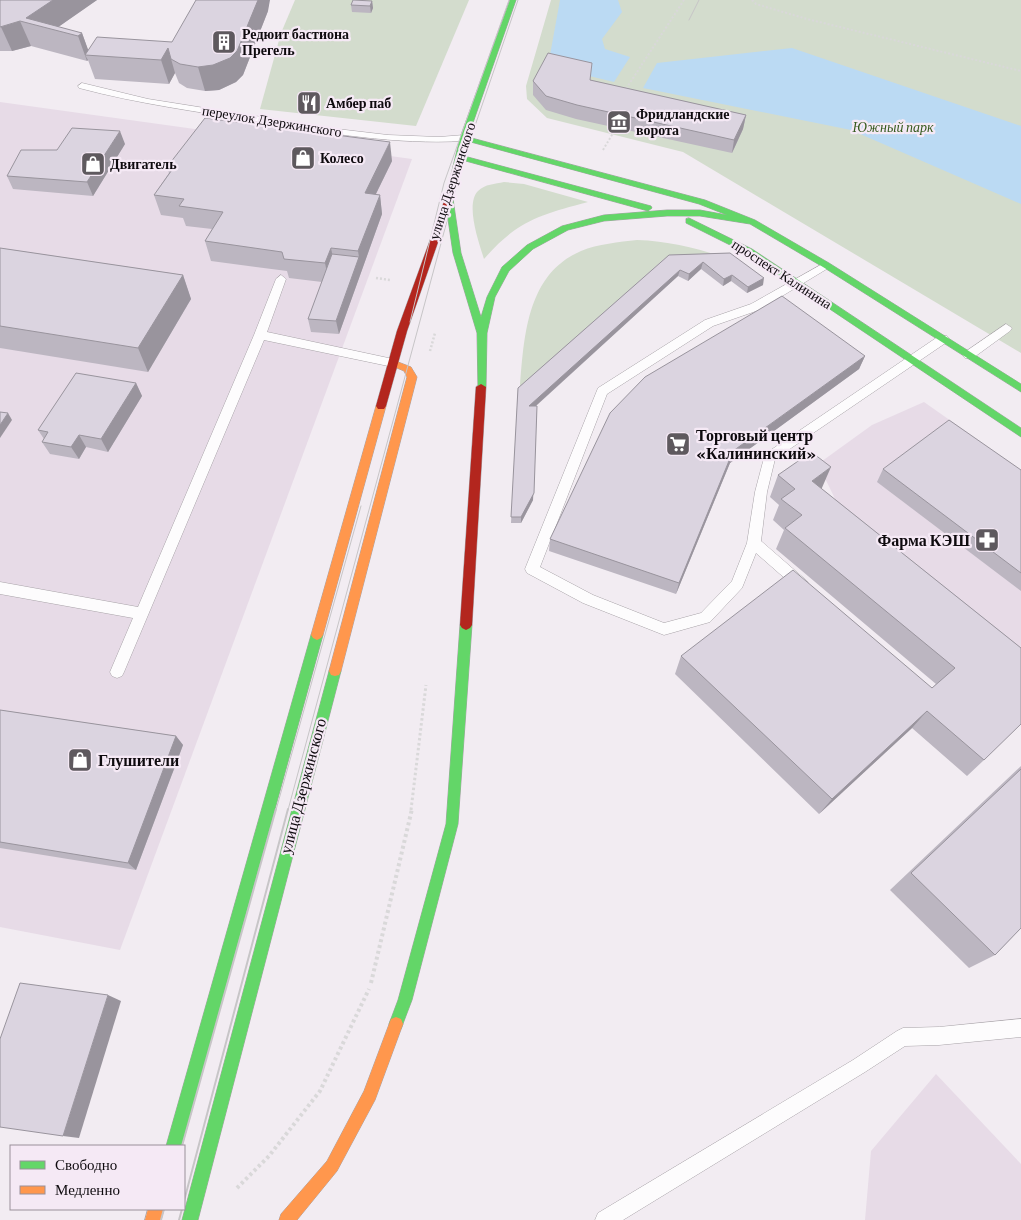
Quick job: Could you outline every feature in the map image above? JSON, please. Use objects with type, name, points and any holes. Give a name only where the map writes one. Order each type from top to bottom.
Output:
[{"type":"main road","name":"улица Дзержинского","points":[[174,1145],[393,363],[417,284],[448,199],[464,138],[513,0]]},
{"type":"main road","name":"проспект Калинина","points":[[464,138],[702,202],[752,222],[826,265],[1021,389]]},
{"type":"main road","name":"проспект Калинина","points":[[459,157],[688,220],[730,240],[797,282],[1021,433]]},
{"type":"main road","points":[[448,199],[457,253],[482,333]]},
{"type":"main road","points":[[286,1220],[332,1166],[370,1095],[405,1000],[452,824],[480,419],[482,333],[491,297],[505,269],[530,246],[565,228],[604,218],[700,212],[752,222]]},
{"type":"main road","name":"улица Дзержинского","points":[[190,1220],[412,377],[408,370],[393,363]]},
{"type":"lane","name":"переулок Дзержинского","points":[[82,86],[120,97],[344,132],[438,141],[464,138]]},
{"type":"lane","points":[[826,265],[755,307],[709,323],[602,391],[532,569],[588,599],[664,629],[705,618],[737,584],[754,543],[761,492],[769,457],[943,339]]},
{"type":"lane","points":[[117,672],[260,335],[281,279]]},
{"type":"lane","points":[[969,355],[1006,328]]},
{"type":"lane","points":[[260,335],[393,363]]},
{"type":"lane","points":[[754,543],[812,593]]},
{"type":"lane","points":[[0,588],[141,614]]},
{"type":"lane","points":[[604,1220],[859,1066],[903,1037],[939,1036],[1021,1028]]},
{"type":"path","points":[[624,93],[684,0]]},
{"type":"path","points":[[752,0],[756,4],[806,19],[1001,65],[1021,72]]},
{"type":"path","points":[[601,153],[616,128]]},
{"type":"path","points":[[230,1194],[269,1156],[320,1091],[369,991],[413,803],[427,677]]},
{"type":"shaded area","points":[[0,102],[412,159],[120,950],[0,927]]},
{"type":"shaded area","points":[[924,402],[1021,470],[1021,660],[841,511],[818,464],[872,425]]},
{"type":"shaded area","points":[[936,1074],[1021,1164],[1021,1220],[865,1220],[871,1151]]},
{"type":"green space","points":[[295,0],[469,0],[416,126],[260,109],[281,33]]},
{"type":"green space","name":"Южный парк","points":[[551,0],[1021,0],[1021,353],[683,152],[547,118],[527,99],[526,86]]},
{"type":"green space","points":[[504,182],[524,184],[588,202],[543,215],[519,227],[508,235],[484,259],[474,224],[474,197],[484,187]]},
{"type":"green space","points":[[637,240],[679,245],[720,256],[664,259],[520,387],[524,347],[532,308],[539,291],[549,275],[563,261],[581,251],[601,245]]},
{"type":"water","points":[[560,0],[618,0],[622,12],[602,39],[605,49],[630,57],[614,82],[548,66]]},
{"type":"water","points":[[792,48],[1021,126],[1021,204],[851,130],[643,88],[657,63]]},
{"type":"building","points":[[0,0],[53,0],[26,18],[82,33],[78,36],[20,21],[0,27]]},
{"type":"building","points":[[196,0],[258,0],[237,51],[230,58],[213,65],[198,67],[180,64],[171,59],[168,48],[161,60],[85,55],[97,37],[172,42]]},
{"type":"building","points":[[353,0],[372,1],[370,6],[351,5]]},
{"type":"building","points":[[548,53],[592,63],[590,80],[746,115],[734,140],[577,105],[546,96],[533,81]]},
{"type":"building","points":[[205,118],[390,142],[365,193],[380,195],[358,251],[331,248],[325,263],[284,259],[282,252],[205,241],[223,212],[179,206],[184,199],[154,195],[174,167],[167,167]]},
{"type":"building","points":[[72,128],[120,131],[87,182],[7,176],[21,150],[57,150]]},
{"type":"building","points":[[0,248],[183,275],[138,348],[0,326]]},
{"type":"building","points":[[730,253],[764,278],[748,287],[732,275],[724,279],[703,262],[689,274],[680,270],[529,406],[537,406],[534,493],[521,517],[511,517],[518,388],[669,255]]},
{"type":"building","points":[[332,254],[359,257],[336,321],[308,319]]},
{"type":"building","name":"Торговый центр «Калининский»","points":[[782,296],[865,356],[733,451],[679,583],[550,539],[610,413],[645,377]]},
{"type":"building","points":[[76,373],[136,383],[101,439],[79,435],[71,447],[42,442],[48,432],[38,430]]},
{"type":"building","points":[[0,412],[8,413],[0,425]]},
{"type":"building","name":"Фарма КЭШ","points":[[949,420],[1021,470],[1021,573],[883,469]]},
{"type":"building","points":[[814,454],[831,467],[812,481],[1021,648],[1021,724],[984,760],[927,711],[832,799],[681,656],[793,570],[932,688],[955,668],[785,528],[802,515],[781,499],[795,489],[778,475],[804,457]]},
{"type":"building","points":[[0,710],[176,736],[128,863],[0,842]]},
{"type":"building","points":[[1021,769],[1021,928],[995,955],[911,873]]},
{"type":"building","points":[[20,983],[108,995],[63,1136],[0,1127],[0,1039]]},
{"type":"tram line","points":[[410,322],[444,183],[509,0]]},
{"type":"tram line","points":[[288,810],[464,158],[518,0]]},
{"type":"tram line","points":[[689,20],[699,0]]},
{"type":"tram line","points":[[276,810],[361,506]]},
{"type":"tram line","points":[[182,1145],[276,809]]},
{"type":"tram line","points":[[185,1197],[288,809]]},
{"type":"tram line","points":[[161,1220],[164,1210]]},
{"type":"tram line","points":[[179,1220],[182,1210]]},
{"type":"traffic: fast","points":[[481,331],[457,253],[449,199],[464,138],[513,0]]},
{"type":"traffic: fast","points":[[464,138],[702,202],[752,222],[826,265],[1021,389]]},
{"type":"traffic: fast","points":[[459,157],[648,208]]},
{"type":"traffic: fast","points":[[481,387],[482,333],[491,297],[505,269],[530,247],[565,228],[604,218],[667,213],[700,213],[752,222]]},
{"type":"traffic: fast","points":[[689,221],[749,251],[1021,433]]},
{"type":"traffic: fast","points":[[396,1024],[405,1000],[452,824],[466,625]]},
{"type":"traffic: fast","points":[[174,1145],[317,635]]},
{"type":"traffic: fast","points":[[190,1220],[335,671]]},
{"type":"traffic: slow","points":[[335,671],[412,377],[408,369],[393,363]]},
{"type":"traffic: slow","points":[[317,635],[381,406]]},
{"type":"traffic: slow","points":[[287,1220],[332,1166],[370,1095],[396,1024]]},
{"type":"traffic: slow","points":[[153,1220],[156,1210]]},
{"type":"traffic: jam","points":[[381,406],[402,331],[449,199]]},
{"type":"traffic: jam","points":[[466,625],[481,387]]},
{"type":"place","name":"Редюит бастиона Прегель","points":[[224,42]]},
{"type":"place","name":"Амбер паб","points":[[309,103]]},
{"type":"place","name":"Фридландские ворота","points":[[619,122]]},
{"type":"place","name":"Колесо","points":[[303,158]]},
{"type":"place","name":"Двигатель","points":[[93,164]]},
{"type":"place","name":"Торговый центр «Калининский»","points":[[678,444]]},
{"type":"place","name":"Фарма КЭШ","points":[[987,540]]},
{"type":"place","name":"Глушители","points":[[80,760]]}]
